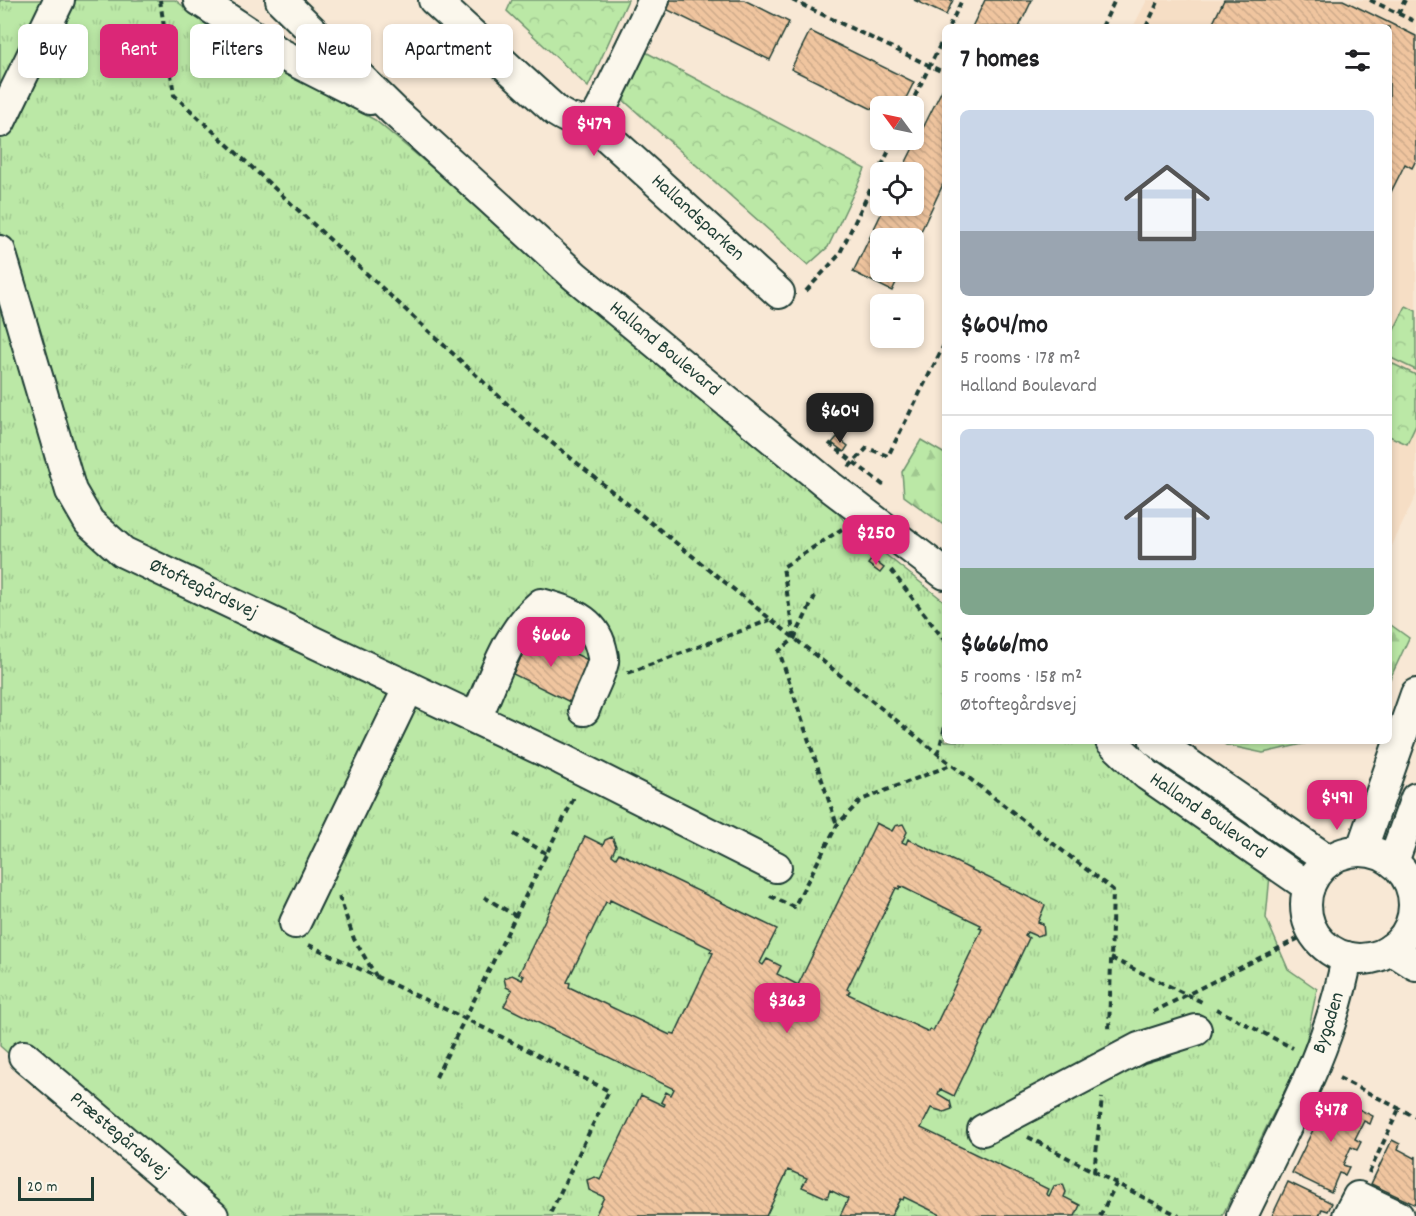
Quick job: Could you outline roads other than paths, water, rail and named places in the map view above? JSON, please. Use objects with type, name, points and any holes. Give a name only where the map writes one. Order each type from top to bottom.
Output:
[{"type":"street","points":[[0,122],[59,0]]},
{"type":"street","name":"Halland Boulevard","points":[[199,0],[281,54],[395,112]]},
{"type":"street","name":"Halland Boulevard","points":[[281,0],[395,112],[575,276],[869,516],[942,572]]},
{"type":"street","points":[[434,0],[557,112],[569,120],[579,122],[590,121],[597,116],[654,0]]},
{"type":"street","name":"Hallandsparken","points":[[590,121],[779,293]]},
{"type":"street","name":"Øtoftegårdsvej","points":[[0,251],[71,491],[89,522],[123,552],[584,770],[776,867]]},
{"type":"street","points":[[476,718],[516,631],[529,614],[541,604],[558,608],[587,622],[599,638],[604,661],[584,710]]},
{"type":"street","points":[[302,934],[322,866],[409,687]]},
{"type":"street","points":[[1361,851],[1416,693]]},
{"type":"street","name":"Halland Boulevard","points":[[1114,744],[1147,775],[1309,887]]},
{"type":"street","name":"Halland Boulevard","points":[[1159,744],[1329,861]]},
{"type":"street","points":[[1393,862],[1416,798]]},
{"type":"street","points":[[1361,851],[1378,854],[1393,862],[1404,873],[1411,888],[1414,903],[1414,921],[1404,936],[1391,949],[1370,958],[1347,957],[1328,948],[1313,931],[1308,918],[1306,902],[1309,887],[1320,868],[1344,853],[1361,851]]},
{"type":"street","points":[[1391,949],[1416,965]]},
{"type":"street","name":"Bygaden","points":[[1242,1216],[1315,1066],[1333,1020],[1347,957]]},
{"type":"street","points":[[983,1130],[1139,1048],[1196,1030]]},
{"type":"street","name":"Præstegårdsvej","points":[[24,1056],[213,1216]]},
{"type":"street","points":[[1353,1207],[1398,1216]]}]
